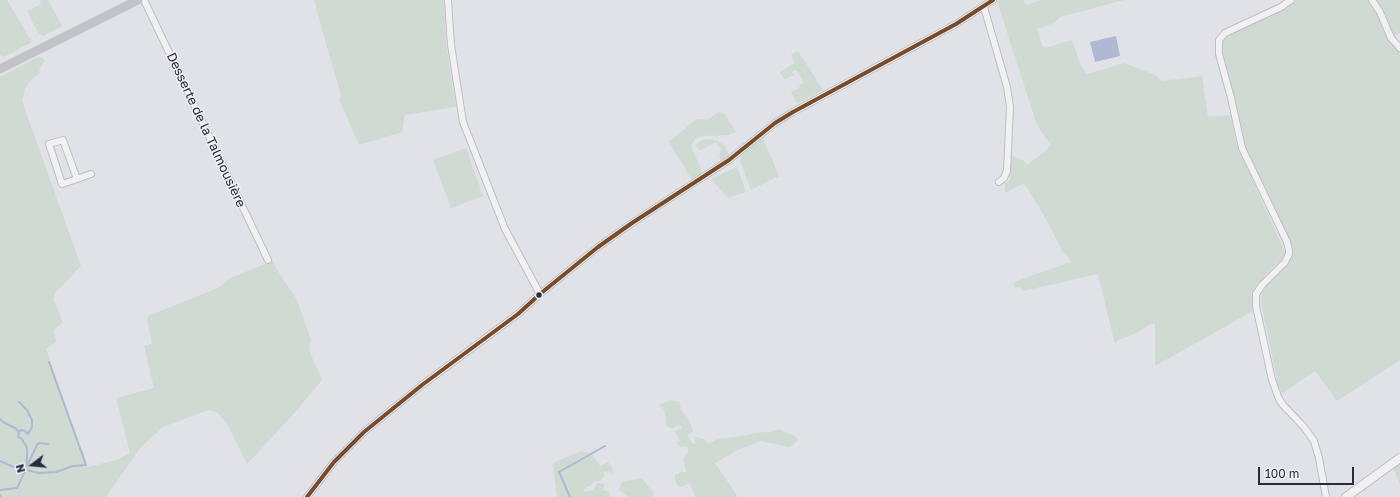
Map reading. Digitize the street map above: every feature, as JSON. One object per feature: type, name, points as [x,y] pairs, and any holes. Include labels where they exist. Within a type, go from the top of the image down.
[{"type":"main road","points":[[0,68],[138,0]]},
{"type":"street","name":"Desserte de la Talmousière","points":[[144,0],[268,260]]},
{"type":"street","points":[[448,0],[451,45],[463,122],[505,229],[540,294]]},
{"type":"street","points":[[307,497],[334,462],[364,432],[422,386],[518,314],[540,294],[598,247],[632,223],[730,160],[775,123],[956,24],[993,0]]},
{"type":"street","points":[[1291,0],[1281,7],[1225,33],[1219,40],[1218,47],[1220,61],[1231,98],[1242,148],[1287,242],[1289,250],[1289,254],[1285,262],[1273,272],[1258,289],[1256,294],[1256,306],[1275,390],[1283,405],[1304,427],[1314,441],[1319,458],[1326,497]]},
{"type":"street","points":[[1372,0],[1380,12],[1392,38],[1400,48]]},
{"type":"street","points":[[984,7],[1009,100],[1010,117],[1008,171],[1004,178],[999,182]]},
{"type":"street","points":[[77,179],[63,140],[49,144],[62,184],[77,179],[91,174]]},
{"type":"street","points":[[1346,497],[1400,458]]},
{"type":"shaded area","points":[[0,0],[7,0],[32,42],[4,57],[0,55]]},
{"type":"shaded area","points":[[40,0],[48,0],[62,26],[43,36],[38,33],[27,11],[41,4]]},
{"type":"shaded area","points":[[314,0],[444,0],[446,44],[456,107],[405,115],[402,132],[359,145],[339,99],[341,98],[339,88]]},
{"type":"shaded area","points":[[1023,0],[1026,5],[1041,0],[1124,0],[1060,17],[1054,23],[1037,29],[1042,45],[1045,48],[1072,40],[1080,63],[1085,72],[1088,74],[1124,63],[1155,75],[1162,81],[1202,76],[1208,117],[1231,115],[1236,143],[1285,252],[1285,256],[1256,286],[1252,294],[1253,311],[1155,366],[1155,324],[1151,324],[1132,335],[1118,340],[1115,344],[1098,274],[1023,291],[1020,287],[1015,288],[1013,285],[1014,282],[1071,262],[1063,252],[1043,214],[1024,183],[1005,193],[1005,183],[1010,180],[1011,155],[1024,161],[1027,165],[1051,145],[1036,122],[997,1]]},
{"type":"shaded area","points":[[1297,0],[1368,0],[1376,10],[1386,34],[1400,53],[1400,360],[1337,401],[1315,371],[1282,393],[1278,385],[1261,302],[1262,293],[1265,286],[1292,253],[1248,154],[1242,137],[1234,95],[1223,60],[1221,44],[1223,38],[1268,17]]},
{"type":"shaded area","points":[[1374,0],[1400,0],[1400,32],[1395,36],[1390,30],[1384,12]]},
{"type":"shaded area","points":[[798,51],[823,90],[797,104],[791,92],[800,88],[799,86],[804,82],[796,70],[792,72],[794,75],[785,79],[780,72],[795,63],[791,54]]},
{"type":"shaded area","points":[[38,57],[45,60],[39,70],[40,73],[31,80],[25,89],[22,101],[81,266],[55,293],[53,299],[63,322],[54,330],[56,342],[46,349],[88,467],[116,460],[130,453],[116,398],[154,388],[144,346],[152,343],[147,321],[148,316],[220,287],[230,278],[273,261],[297,300],[311,340],[309,350],[322,380],[291,417],[247,464],[227,424],[217,412],[208,410],[163,427],[140,448],[106,497],[0,497],[0,77]]},
{"type":"shaded area","points":[[719,112],[724,113],[736,132],[728,135],[703,136],[695,139],[692,144],[692,149],[702,170],[701,174],[692,180],[669,142],[696,119],[707,120]]},
{"type":"shaded area","points":[[761,138],[763,139],[779,176],[751,190],[740,161],[742,155],[749,147]]},
{"type":"shaded area","points":[[706,139],[712,139],[727,146],[725,148],[729,155],[721,160],[719,155],[721,149],[716,142],[701,150],[698,149],[696,146],[698,142]]},
{"type":"shaded area","points":[[466,148],[483,196],[451,208],[433,160]]},
{"type":"shaded area","points":[[737,167],[746,192],[728,198],[711,179]]},
{"type":"shaded area","points":[[671,400],[679,402],[681,406],[680,408],[691,424],[693,431],[691,434],[687,435],[693,444],[696,443],[694,436],[704,439],[708,444],[718,439],[771,432],[779,429],[795,436],[798,440],[793,445],[788,447],[761,441],[742,448],[715,463],[738,497],[695,497],[690,483],[681,487],[678,486],[675,481],[675,475],[681,472],[686,472],[683,458],[688,452],[688,448],[685,446],[680,447],[676,443],[680,441],[675,431],[681,429],[682,426],[673,428],[667,427],[664,410],[659,405]]},
{"type":"shaded area","points":[[581,451],[593,455],[600,466],[608,462],[613,469],[613,473],[605,471],[605,475],[602,479],[593,482],[585,488],[583,492],[594,490],[598,483],[605,484],[603,490],[609,492],[611,497],[557,497],[553,463]]},
{"type":"shaded area","points":[[1400,463],[1400,484],[1393,468]]},
{"type":"shaded area","points":[[642,478],[654,494],[652,497],[629,497],[619,490],[622,482]]},
{"type":"water","points":[[1116,36],[1120,56],[1095,62],[1090,42]]},
{"type":"waterway","points":[[0,461],[11,466],[39,473],[56,472],[73,466],[86,465],[49,362]]},
{"type":"waterway","points":[[19,402],[27,410],[32,420],[32,427],[28,434],[21,430],[19,432]]},
{"type":"waterway","points":[[0,419],[19,432],[18,437],[22,439],[27,448],[26,469],[17,488],[0,490]]},
{"type":"waterway","points":[[27,466],[37,445],[39,443],[48,444]]},
{"type":"waterway","points":[[570,497],[559,472],[605,446]]},
{"type":"transit line","points":[[307,497],[334,462],[364,432],[422,385],[518,314],[540,294],[598,247],[729,160],[775,123],[956,24],[993,0]]}]
